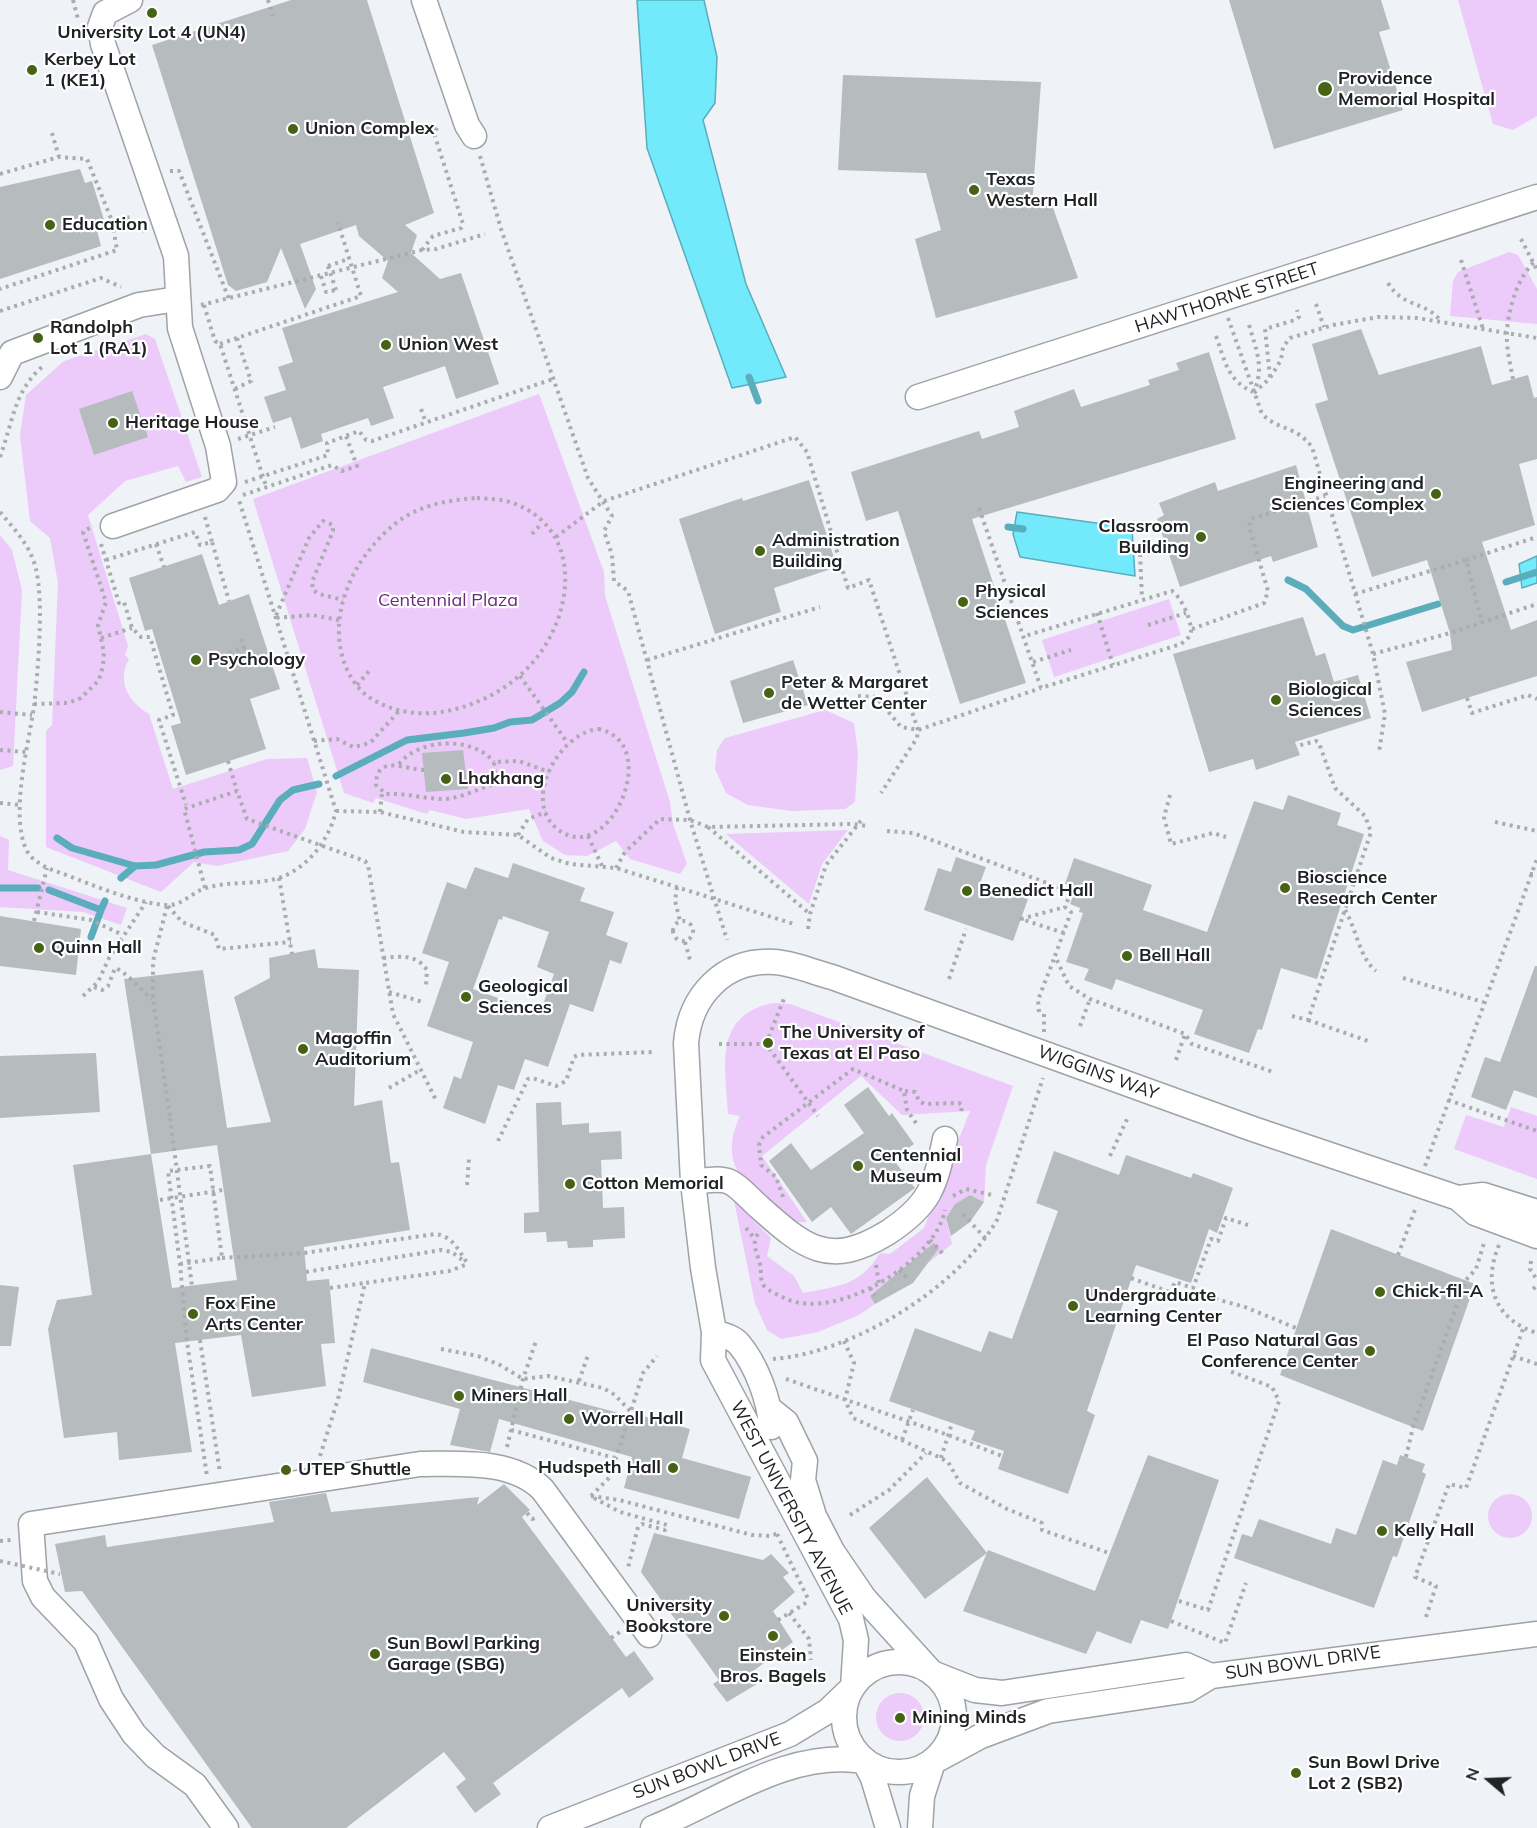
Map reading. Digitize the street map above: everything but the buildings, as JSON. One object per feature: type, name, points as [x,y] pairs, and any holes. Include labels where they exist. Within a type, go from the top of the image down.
[{"type":"street","points":[[103,530],[217,490],[231,488],[180,328],[176,256],[103,44],[100,27],[105,13],[130,0]]},
{"type":"street","points":[[424,0],[467,125],[474,135]]},
{"type":"street","name":"HAWTHORNE STREET","points":[[918,397],[1537,197]]},
{"type":"street","points":[[0,377],[12,354],[140,305],[177,299]]},
{"type":"street","name":"WIGGINS WAY","points":[[736,967],[775,962],[832,977],[1253,1129],[1458,1198],[1475,1213],[1537,1236]]},
{"type":"street","name":"WEST UNIVERSITY AVENUE","points":[[736,967],[710,985],[698,1000],[687,1028],[693,1182],[703,1268],[714,1332],[712,1360],[851,1619],[856,1651],[853,1687]]},
{"type":"street","points":[[693,1182],[715,1180],[732,1183],[786,1230],[819,1250],[839,1252],[866,1245],[904,1221],[930,1195],[936,1181],[945,1140]]},
{"type":"street","name":"WIGGINS WAY","points":[[1458,1198],[1483,1195],[1537,1212]]},
{"type":"street","name":"WEST UNIVERSITY AVENUE","points":[[714,1332],[731,1338],[740,1345],[771,1410],[786,1422],[805,1461],[803,1480],[814,1516],[847,1574],[932,1673]]},
{"type":"street","points":[[733,1401],[760,1385]]},
{"type":"street","points":[[226,1828],[195,1785],[155,1756],[134,1734],[111,1699],[86,1642],[43,1597],[35,1581],[31,1524],[420,1464],[462,1464],[503,1469],[527,1477],[543,1490],[649,1635]]},
{"type":"street","name":"SUN BOWL DRIVE","points":[[932,1673],[975,1690],[1002,1693],[1186,1665],[1211,1676],[1537,1634]]},
{"type":"street","points":[[888,1828],[873,1778],[850,1742],[844,1724],[847,1699],[853,1687],[870,1670],[893,1662],[919,1666],[932,1673],[946,1688],[954,1712],[951,1736],[933,1761],[922,1796],[920,1828]]},
{"type":"street","points":[[864,1761],[894,1773],[918,1769],[981,1736],[1048,1711],[1188,1690],[1211,1676]]},
{"type":"street","name":"SUN BOWL DRIVE","points":[[550,1828],[790,1734],[828,1711],[853,1687]]},
{"type":"street","name":"SUN BOWL DRIVE","points":[[653,1828],[792,1766],[831,1759],[864,1761]]},
{"type":"path","points":[[268,0],[273,16]]},
{"type":"path","points":[[422,250],[433,236],[461,228],[463,224],[434,133],[439,124]]},
{"type":"path","points":[[52,133],[59,158]]},
{"type":"path","points":[[474,135],[501,229],[588,478],[612,516],[604,531],[612,555],[614,581],[628,591],[690,820],[727,940]]},
{"type":"path","points":[[0,174],[59,158],[87,159],[112,221],[117,250],[0,289]]},
{"type":"path","points":[[150,178],[179,171],[229,299]]},
{"type":"path","points":[[112,221],[130,217],[135,226],[148,233]]},
{"type":"path","points":[[220,344],[361,296],[338,223]]},
{"type":"path","points":[[266,486],[220,344],[214,341],[204,306],[422,250],[436,249],[485,234]]},
{"type":"path","points":[[1521,239],[1537,270]]},
{"type":"path","points":[[321,276],[326,292],[336,290],[328,266],[348,259]]},
{"type":"path","points":[[1461,260],[1483,329]]},
{"type":"path","points":[[1513,379],[1506,334],[1517,290],[1532,264],[1537,260]]},
{"type":"path","points":[[0,311],[101,278],[116,287],[130,285]]},
{"type":"path","points":[[1389,283],[1396,296],[1434,313],[1440,321]]},
{"type":"path","points":[[1316,304],[1324,327]]},
{"type":"path","points":[[1270,378],[1265,329],[1295,320],[1299,317],[1297,310]]},
{"type":"path","points":[[1254,393],[1270,378],[1281,360],[1283,346],[1290,338],[1324,327],[1378,317],[1440,321],[1537,338]]},
{"type":"path","points":[[1249,325],[1261,363],[1254,393]]},
{"type":"path","points":[[1233,331],[1262,414],[1267,419],[1303,435],[1312,447],[1373,654],[1385,714],[1379,752]]},
{"type":"path","points":[[1216,336],[1230,374],[1238,385],[1254,393]]},
{"type":"path","points":[[235,389],[251,381],[237,338]]},
{"type":"path","points":[[0,457],[16,401],[22,389],[45,365]]},
{"type":"path","points":[[231,488],[328,455],[327,443],[359,431],[366,440],[372,441],[554,379]]},
{"type":"path","points":[[421,409],[426,423]]},
{"type":"path","points":[[218,446],[275,427]]},
{"type":"path","points":[[231,488],[266,486],[332,465],[342,471],[357,466],[346,436]]},
{"type":"path","points":[[556,537],[604,501],[795,437],[807,452],[848,588],[869,580],[918,730],[917,738],[881,793]]},
{"type":"path","points":[[0,512],[27,544],[36,570],[39,617],[34,704],[20,805],[27,851],[35,861],[47,868],[146,902],[167,906],[183,901],[205,888],[279,878],[306,862],[322,844],[332,827],[336,811],[231,488]]},
{"type":"path","points":[[1192,629],[1264,603],[1268,591],[1249,526],[1251,519],[1325,496]]},
{"type":"path","points":[[477,498],[512,502],[529,511],[542,523],[556,537],[565,566],[566,584],[563,604],[539,654],[520,676],[485,698],[457,709],[420,714],[399,711],[369,698],[346,668],[341,652],[339,620],[343,600],[356,570],[369,551],[397,522],[433,504],[477,498]]},
{"type":"path","points":[[979,508],[1025,636],[1041,688]]},
{"type":"path","points":[[275,618],[309,538],[323,521],[333,525],[333,531],[312,582],[313,590],[319,594],[343,600]]},
{"type":"path","points":[[532,534],[542,523]]},
{"type":"path","points":[[34,704],[68,703],[91,691],[99,680],[103,666],[99,618],[106,602],[83,532],[103,530],[106,560],[119,603],[124,602],[132,628],[141,637],[150,637],[163,675],[173,715],[159,720],[186,806],[184,811],[205,888]]},
{"type":"path","points":[[106,560],[195,531],[200,546],[212,542],[229,601]]},
{"type":"path","points":[[1355,594],[1537,537]]},
{"type":"path","points":[[156,544],[164,567]]},
{"type":"path","points":[[1140,554],[1142,598]]},
{"type":"path","points":[[1466,560],[1482,623]]},
{"type":"path","points":[[858,696],[876,697],[901,727],[918,730],[1181,644],[1189,638],[1192,629],[1179,596],[1172,591],[1142,598],[1025,636]]},
{"type":"path","points":[[1373,654],[1482,623],[1537,604]]},
{"type":"path","points":[[647,660],[820,607]]},
{"type":"path","points":[[1097,613],[1113,665]]},
{"type":"path","points":[[1148,625],[1185,613]]},
{"type":"path","points":[[275,618],[312,615],[339,620]]},
{"type":"path","points":[[101,638],[132,628]]},
{"type":"path","points":[[229,653],[244,648],[240,636]]},
{"type":"path","points":[[1033,662],[1071,650]]},
{"type":"path","points":[[357,685],[370,670]]},
{"type":"path","points":[[520,676],[567,742]]},
{"type":"path","points":[[1467,698],[1472,712],[1528,695],[1537,699]]},
{"type":"path","points":[[314,741],[337,739],[353,747],[363,745],[371,741],[399,711]]},
{"type":"path","points":[[0,712],[32,715]]},
{"type":"path","points":[[604,730],[620,741],[628,764],[626,792],[618,809],[604,826],[588,836],[574,837],[563,833],[552,825],[546,812],[545,793],[549,772],[567,742],[581,732],[604,730]]},
{"type":"path","points":[[1297,746],[1316,741],[1319,743],[1339,794],[1365,816],[1371,832],[1308,1020]]},
{"type":"path","points":[[382,793],[452,799],[491,785],[495,777],[494,762],[489,756],[462,744],[416,749],[399,764]]},
{"type":"path","points":[[0,750],[26,752]]},
{"type":"path","points":[[228,761],[245,817],[270,828],[362,858],[368,865],[389,992],[398,1025],[436,1102]]},
{"type":"path","points":[[494,762],[519,761],[549,772]]},
{"type":"path","points":[[380,812],[382,793],[376,784],[379,773],[389,765],[399,764],[411,770],[424,770]]},
{"type":"path","points":[[186,806],[237,791]]},
{"type":"path","points":[[1170,795],[1164,817],[1171,844],[1213,833],[1226,837]]},
{"type":"path","points":[[0,803],[20,805]]},
{"type":"path","points":[[336,811],[380,812],[464,832],[518,835],[550,858],[584,867],[616,868],[794,924]]},
{"type":"path","points":[[518,835],[528,819],[546,812]]},
{"type":"path","points":[[808,929],[810,914],[826,865],[863,818]]},
{"type":"path","points":[[616,868],[625,852],[660,819],[690,820],[708,828],[810,914]]},
{"type":"path","points":[[1495,822],[1537,831]]},
{"type":"path","points":[[708,828],[867,826]]},
{"type":"path","points":[[887,831],[914,833],[1071,892],[1065,907]]},
{"type":"path","points":[[588,836],[602,866]]},
{"type":"path","points":[[1424,1168],[1537,859]]},
{"type":"path","points":[[34,921],[47,868]]},
{"type":"path","points":[[1530,874],[1537,874]]},
{"type":"path","points":[[279,878],[292,954]]},
{"type":"path","points":[[677,887],[675,901],[680,921]]},
{"type":"path","points":[[83,996],[94,987],[123,935],[146,902]]},
{"type":"path","points":[[167,906],[182,922],[215,935],[219,949],[291,942]]},
{"type":"path","points":[[167,906],[153,961],[153,999],[192,1286]]},
{"type":"path","points":[[1044,1035],[1038,1000],[1071,912],[1065,907]]},
{"type":"path","points":[[1064,933],[1021,919],[1065,907]]},
{"type":"path","points":[[1346,910],[1355,927],[1367,964],[1376,971]]},
{"type":"path","points":[[37,912],[91,920],[123,935]]},
{"type":"path","points":[[680,921],[675,926],[674,935],[678,940],[685,942]]},
{"type":"path","points":[[680,921],[690,923],[693,929],[693,936],[685,942]]},
{"type":"path","points":[[949,979],[966,929]]},
{"type":"path","points":[[685,942],[693,963]]},
{"type":"path","points":[[383,958],[401,956],[422,963],[427,970],[426,986]]},
{"type":"path","points":[[1055,956],[1069,986],[1090,999],[1185,1034],[1192,1044],[1273,1072]]},
{"type":"path","points":[[94,987],[102,990],[108,986],[115,968],[122,970],[128,979],[153,999]]},
{"type":"path","points":[[1403,978],[1484,1002]]},
{"type":"path","points":[[389,992],[423,1002]]},
{"type":"path","points":[[766,1044],[785,996]]},
{"type":"path","points":[[1080,1026],[1090,999]]},
{"type":"path","points":[[1292,1016],[1371,1042]]},
{"type":"path","points":[[1176,1060],[1185,1034]]},
{"type":"path","points":[[719,1044],[766,1044]]},
{"type":"path","points":[[766,1044],[818,1116]]},
{"type":"path","points":[[498,1141],[528,1079],[533,1078],[556,1086],[566,1081],[574,1057],[578,1055],[653,1052]]},
{"type":"path","points":[[786,1202],[780,1184],[761,1165],[759,1145],[763,1137],[807,1101],[853,1069],[904,1091],[915,1092],[919,1101],[924,1104],[958,1103],[963,1105],[961,1114]]},
{"type":"path","points":[[390,1088],[420,1070]]},
{"type":"path","points":[[766,1360],[789,1358],[844,1341],[934,1292],[957,1272],[986,1239],[1005,1200],[1043,1078]]},
{"type":"path","points":[[904,1091],[907,1110],[918,1126]]},
{"type":"path","points":[[1448,1100],[1537,1131]]},
{"type":"path","points":[[1110,1156],[1128,1118]]},
{"type":"path","points":[[467,1185],[469,1159]]},
{"type":"path","points":[[210,1495],[187,1342],[168,1171],[210,1166],[222,1258]]},
{"type":"path","points":[[160,1200],[223,1190]]},
{"type":"path","points":[[977,1190],[992,1195]]},
{"type":"path","points":[[1398,1254],[1419,1198]]},
{"type":"path","points":[[963,1214],[986,1239]]},
{"type":"path","points":[[1170,1293],[1175,1282],[1193,1288],[1211,1239],[1218,1241],[1226,1218],[1251,1226]]},
{"type":"path","points":[[180,1264],[222,1258],[304,1253],[435,1234],[444,1235],[452,1241],[468,1264]]},
{"type":"path","points":[[1504,1237],[1492,1270],[1495,1296],[1501,1310],[1511,1322],[1537,1333]]},
{"type":"path","points":[[930,1240],[945,1256]]},
{"type":"path","points":[[1406,1457],[1413,1427],[1466,1280],[1476,1269],[1484,1243]]},
{"type":"path","points":[[306,1272],[441,1250],[452,1252],[468,1264]]},
{"type":"path","points":[[1531,1261],[1530,1269],[1537,1280]]},
{"type":"path","points":[[330,1288],[449,1271],[468,1264]]},
{"type":"path","points":[[877,1269],[879,1284]]},
{"type":"path","points":[[899,1269],[908,1278]]},
{"type":"path","points":[[1131,1278],[1186,1298],[1194,1293],[1221,1300],[1296,1328]]},
{"type":"path","points":[[317,1457],[321,1455],[338,1399],[365,1283]]},
{"type":"path","points":[[870,1288],[875,1296]]},
{"type":"path","points":[[1426,1617],[1436,1586],[1415,1577],[1449,1484],[1466,1488],[1523,1329]]},
{"type":"path","points":[[200,1340],[218,1457]]},
{"type":"path","points":[[503,1469],[523,1379],[536,1341]]},
{"type":"path","points":[[844,1341],[854,1363],[845,1400],[853,1418],[948,1462],[960,1483],[1007,1509],[1042,1523],[1042,1530],[1109,1553]]},
{"type":"path","points":[[441,1349],[478,1356],[500,1365],[523,1379],[548,1376],[579,1381],[615,1395],[630,1411]]},
{"type":"path","points":[[579,1381],[588,1354]]},
{"type":"path","points":[[591,1496],[610,1477],[643,1373],[657,1356]]},
{"type":"path","points":[[1513,1356],[1537,1364]]},
{"type":"path","points":[[1179,1601],[1208,1610],[1279,1401],[1272,1387],[1227,1370]]},
{"type":"path","points":[[786,1379],[948,1434],[1002,1456]]},
{"type":"path","points":[[902,1440],[913,1410]]},
{"type":"path","points":[[941,1458],[952,1423]]},
{"type":"path","points":[[511,1430],[615,1458]]},
{"type":"path","points":[[850,1515],[889,1490],[926,1453]]},
{"type":"path","points":[[591,1496],[619,1500],[752,1535],[783,1532]]},
{"type":"path","points":[[591,1496],[620,1512],[667,1525],[665,1530],[642,1524],[638,1527],[628,1561],[630,1573]]},
{"type":"path","points":[[777,1534],[809,1601],[778,1620]]},
{"type":"path","points":[[0,1541],[13,1539]]},
{"type":"path","points":[[0,1561],[60,1574]]},
{"type":"path","points":[[1171,1621],[1225,1643],[1246,1583]]},
{"type":"path","points":[[789,1613],[808,1639],[812,1660]]},
{"type":"green space","points":[[1458,0],[1537,0],[1537,116],[1513,130],[1493,124]]},
{"type":"green space","points":[[1509,252],[1518,255],[1537,289],[1537,324],[1450,316],[1453,281],[1458,272]]},
{"type":"green space","points":[[146,334],[155,339],[202,477],[186,482],[178,466],[125,481],[88,515],[128,646],[125,655],[129,659],[125,667],[124,683],[130,697],[149,714],[173,789],[267,759],[307,758],[317,792],[305,829],[288,851],[217,866],[194,862],[161,892],[46,847],[46,731],[52,725],[58,583],[50,538],[30,521],[20,435],[26,395],[64,361]]},
{"type":"green space","name":"Centennial Plaza","points":[[539,394],[604,572],[605,596],[670,802],[673,824],[687,864],[680,874],[630,859],[616,841],[587,856],[565,855],[543,841],[529,809],[466,819],[430,810],[427,814],[376,798],[373,803],[344,793],[253,499]]},
{"type":"green space","points":[[0,535],[12,550],[22,590],[13,766],[0,770]]},
{"type":"green space","points":[[1169,599],[1181,635],[1054,677],[1042,640]]},
{"type":"green space","points":[[825,710],[854,723],[858,753],[855,802],[845,809],[791,811],[748,805],[726,793],[715,769],[717,750],[725,738]]},
{"type":"green space","points":[[848,830],[822,864],[809,904],[726,834]]},
{"type":"green space","points":[[0,836],[9,840],[8,870],[127,908],[121,925],[83,912],[0,907]]},
{"type":"green space","points":[[773,1003],[790,1004],[1013,1086],[986,1165],[984,1202],[970,1195],[955,1204],[946,1218],[952,1244],[919,1270],[913,1283],[901,1286],[859,1315],[818,1332],[781,1339],[767,1330],[755,1303],[734,1201],[771,1238],[767,1256],[794,1276],[803,1293],[847,1283],[864,1272],[880,1253],[890,1254],[924,1228],[970,1111],[902,1115],[861,1076],[762,1156],[807,1222],[787,1222],[750,1188],[741,1176],[732,1151],[733,1135],[740,1116],[728,1114],[725,1062],[731,1031],[740,1019],[753,1010]]},
{"type":"green space","points":[[1511,1107],[1537,1116],[1537,1179],[1454,1149],[1466,1115],[1504,1127]]},
{"type":"green space","points":[[1510,1494],[1526,1500],[1532,1516],[1526,1532],[1510,1538],[1494,1532],[1488,1516],[1494,1500]]},
{"type":"green space","points":[[900,1693],[917,1700],[924,1717],[917,1734],[900,1741],[883,1734],[876,1717],[883,1700]]},
{"type":"water","points":[[637,0],[704,0],[717,57],[715,103],[703,120],[746,284],[786,377],[732,388],[647,148]]},
{"type":"water","points":[[1017,512],[1132,528],[1135,576],[1020,557],[1013,534]]},
{"type":"water","points":[[1537,556],[1537,583],[1522,588],[1519,564]]},
{"type":"waterway","points":[[749,377],[758,401]]},
{"type":"waterway","points":[[1008,527],[1023,529]]},
{"type":"waterway","points":[[1506,582],[1537,572]]},
{"type":"waterway","points":[[1288,580],[1306,589],[1343,626],[1353,630],[1438,604]]},
{"type":"waterway","points":[[336,776],[407,740],[464,733],[494,728],[510,722],[532,720],[560,703],[572,692],[584,672]]},
{"type":"waterway","points":[[57,838],[72,848],[135,866],[156,865],[204,852],[239,850],[252,844],[280,800],[293,790],[319,784]]},
{"type":"waterway","points":[[121,878],[135,866]]},
{"type":"waterway","points":[[0,888],[38,888]]},
{"type":"waterway","points":[[49,890],[101,910],[105,901]]},
{"type":"waterway","points":[[91,937],[101,910]]},
{"type":"place","name":"University Lot 4 (UN4)","points":[[152,13]]},
{"type":"place","name":"Kerbey Lot 1 (KE1)","points":[[32,70]]},
{"type":"place","name":"Providence Memorial Hospital","points":[[1325,89]]},
{"type":"place","name":"Union Complex","points":[[293,129]]},
{"type":"place","name":"Texas Western Hall","points":[[974,190]]},
{"type":"place","name":"Education","points":[[50,225]]},
{"type":"place","name":"Randolph Lot 1 (RA1)","points":[[38,338]]},
{"type":"place","name":"Union West","points":[[386,345]]},
{"type":"place","name":"Heritage House","points":[[113,423]]},
{"type":"place","name":"Engineering and Sciences Complex","points":[[1436,494]]},
{"type":"place","name":"Classroom Building","points":[[1201,537]]},
{"type":"place","name":"Administration Building","points":[[760,551]]},
{"type":"place","name":"Physical Sciences","points":[[963,602]]},
{"type":"place","name":"Psychology","points":[[196,660]]},
{"type":"place","name":"Peter & Margaret de Wetter Center","points":[[769,693]]},
{"type":"place","name":"Biological Sciences","points":[[1276,700]]},
{"type":"place","name":"Lhakhang","points":[[446,779]]},
{"type":"place","name":"Bioscience Research Center","points":[[1285,888]]},
{"type":"place","name":"Benedict Hall","points":[[967,891]]},
{"type":"place","name":"Quinn Hall","points":[[39,948]]},
{"type":"place","name":"Bell Hall","points":[[1127,956]]},
{"type":"place","name":"Geological Sciences","points":[[466,997]]},
{"type":"place","name":"The University of Texas at El Paso","points":[[768,1043]]},
{"type":"place","name":"Magoffin Auditorium","points":[[303,1049]]},
{"type":"place","name":"Centennial Museum","points":[[858,1166]]},
{"type":"place","name":"Cotton Memorial","points":[[570,1184]]},
{"type":"place","name":"Chick-fil-A","points":[[1380,1292]]},
{"type":"place","name":"Undergraduate Learning Center","points":[[1073,1306]]},
{"type":"place","name":"Fox Fine Arts Center","points":[[193,1314]]},
{"type":"place","name":"El Paso Natural Gas Conference Center","points":[[1370,1351]]},
{"type":"place","name":"Miners Hall","points":[[459,1396]]},
{"type":"place","name":"Worrell Hall","points":[[569,1419]]},
{"type":"place","name":"Hudspeth Hall","points":[[673,1468]]},
{"type":"place","name":"UTEP Shuttle","points":[[286,1470]]},
{"type":"place","name":"Kelly Hall","points":[[1382,1531]]},
{"type":"place","name":"University Bookstore","points":[[724,1616]]},
{"type":"place","name":"Einstein Bros. Bagels","points":[[773,1636]]},
{"type":"place","name":"Sun Bowl Parking Garage (SBG)","points":[[375,1654]]},
{"type":"place","name":"Mining Minds","points":[[900,1718]]},
{"type":"place","name":"Sun Bowl Drive Lot 2 (SB2)","points":[[1296,1773]]}]
